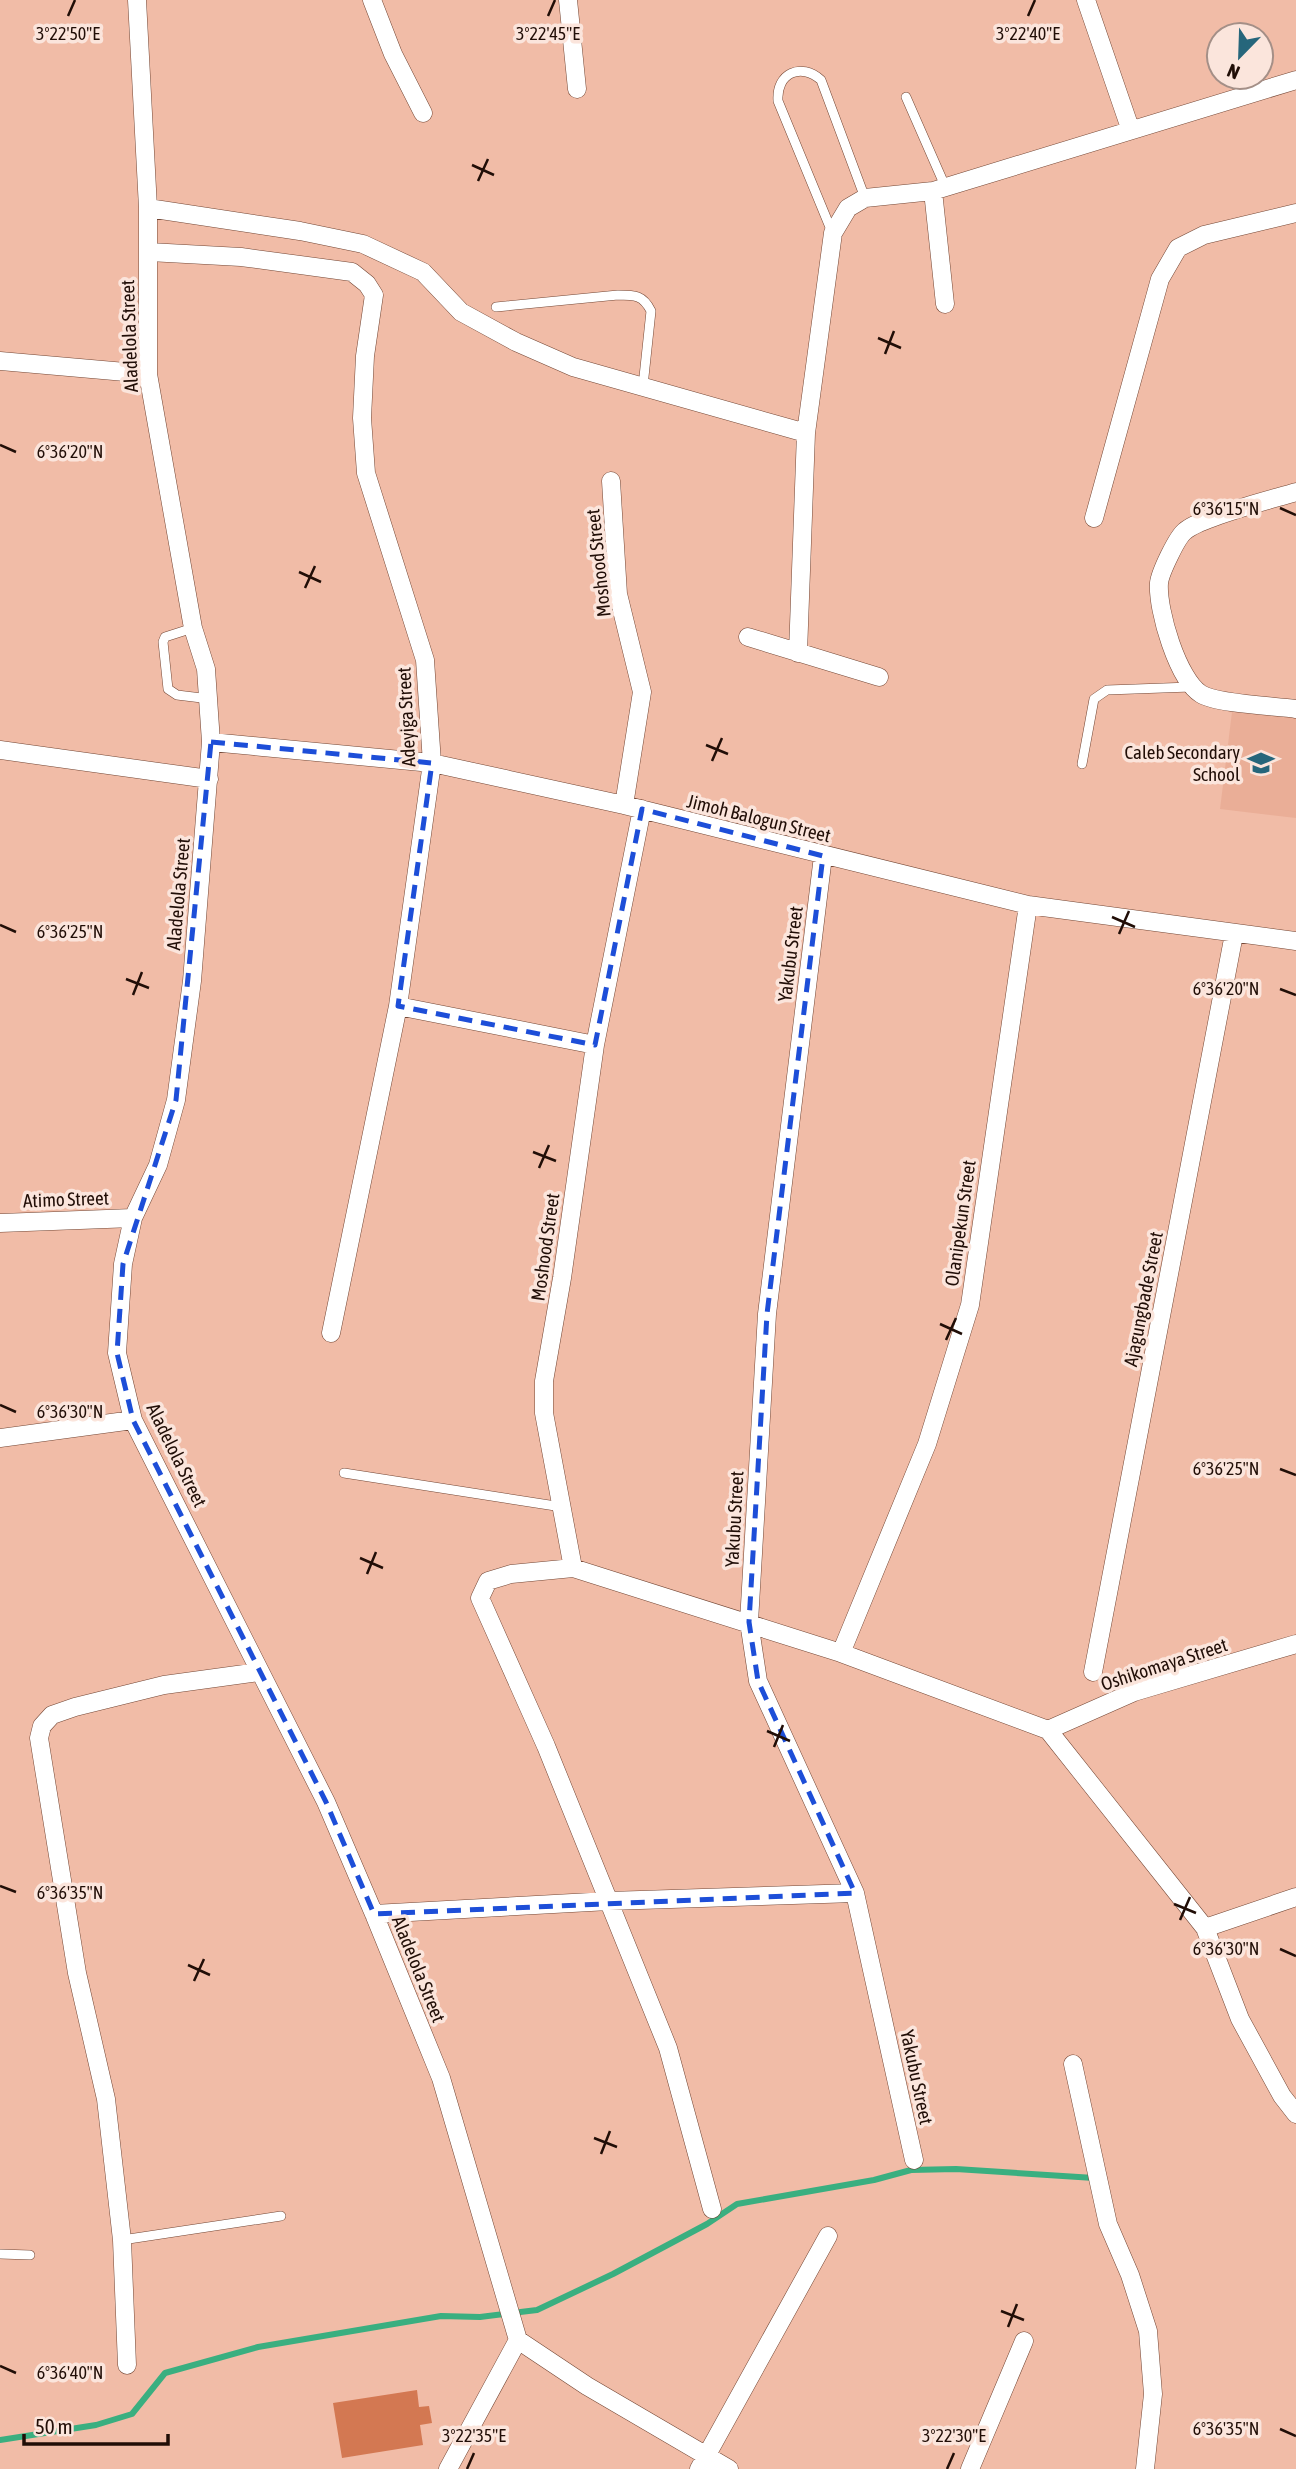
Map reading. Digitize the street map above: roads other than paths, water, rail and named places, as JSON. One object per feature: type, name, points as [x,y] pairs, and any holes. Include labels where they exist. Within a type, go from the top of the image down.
[{"type":"street","name":"Aladelola Street","points":[[137,0],[148,208],[148,374],[193,628],[206,669],[211,742],[192,981],[176,1100],[158,1165],[134,1218],[123,1264],[117,1353],[133,1420],[326,1802],[441,2078],[517,2336]]},
{"type":"street","points":[[372,0],[393,54],[423,113]]},
{"type":"street","points":[[568,0],[577,89]]},
{"type":"street","points":[[1086,0],[1129,128]]},
{"type":"street","points":[[798,653],[806,433],[833,233],[848,208],[865,198],[939,189],[1129,128],[1296,80]]},
{"type":"street","points":[[939,189],[945,304]]},
{"type":"street","points":[[148,208],[300,231],[363,244],[423,272],[461,312],[516,342],[573,367],[806,433]]},
{"type":"street","points":[[1094,517],[1160,279],[1178,248],[1204,235],[1296,213]]},
{"type":"street","name":"Adeyiga Street","points":[[149,252],[241,257],[352,272],[367,284],[374,295],[365,356],[362,418],[366,473],[425,660],[432,763],[398,1006],[331,1334]]},
{"type":"street","points":[[0,360],[148,374]]},
{"type":"street","name":"Moshood Street","points":[[573,1568],[544,1413],[544,1381],[633,807],[642,692],[618,594],[611,481]]},
{"type":"street","points":[[1296,492],[1185,531],[1169,557],[1159,583],[1169,638],[1179,668],[1191,687],[1205,697],[1296,709]]},
{"type":"street","points":[[748,637],[879,677]]},
{"type":"street","name":"Jimoh Balogun Street","points":[[211,742],[432,763],[633,807],[1028,905],[1296,941]]},
{"type":"street","points":[[0,750],[209,779]]},
{"type":"street","name":"Yakubu Street","points":[[823,856],[767,1314],[749,1622],[758,1681],[855,1893],[914,2160]]},
{"type":"street","name":"Olanipekun Street","points":[[841,1653],[927,1444],[970,1305],[1028,905]]},
{"type":"street","name":"Ajagungbade Street","points":[[1093,1672],[1234,934]]},
{"type":"street","points":[[398,1006],[595,1045]]},
{"type":"street","name":"Atimo Street","points":[[0,1223],[134,1218]]},
{"type":"street","points":[[0,1438],[133,1420]]},
{"type":"street","points":[[712,2209],[668,2048],[547,1746],[480,1598],[488,1581],[511,1574],[573,1568],[841,1653],[1048,1730],[1205,1928],[1240,2018],[1282,2096],[1296,2114]]},
{"type":"street","name":"Oshikomaya Street","points":[[1048,1730],[1134,1692],[1296,1644]]},
{"type":"street","points":[[127,2365],[122,2240],[106,2099],[77,1973],[39,1738],[42,1726],[51,1715],[75,1707],[164,1685],[259,1672]]},
{"type":"street","points":[[374,1914],[609,1901],[855,1893]]},
{"type":"street","points":[[1205,1928],[1296,1897]]},
{"type":"street","points":[[1073,2064],[1108,2224],[1130,2275],[1148,2331],[1153,2394],[1145,2469]]},
{"type":"street","points":[[703,2463],[828,2236]]},
{"type":"street","points":[[448,2469],[517,2336],[703,2463],[729,2469]]},
{"type":"street","points":[[970,2469],[1024,2341]]},
{"type":"lane","points":[[833,233],[778,100],[777,89],[782,79],[800,71],[812,72],[821,80],[865,198]]},
{"type":"lane","points":[[906,97],[939,189]]},
{"type":"lane","points":[[496,307],[618,295],[636,295],[646,300],[651,311],[643,386]]},
{"type":"lane","points":[[193,628],[165,637],[163,642],[167,689],[177,695],[210,699]]},
{"type":"lane","points":[[1082,764],[1094,699],[1099,693],[1107,690],[1191,687]]},
{"type":"lane","points":[[344,1473],[563,1507]]},
{"type":"lane","points":[[122,2240],[281,2216]]},
{"type":"lane","points":[[0,2254],[30,2255]]},
{"type":"waterway","points":[[0,2440],[96,2425],[132,2414],[165,2373],[258,2347],[441,2316],[480,2317],[537,2310],[613,2274],[707,2224],[737,2204],[874,2180],[911,2170],[956,2169],[1094,2178]]},
{"type":"place","name":"Caleb Secondary School","points":[[1261,763]]}]
